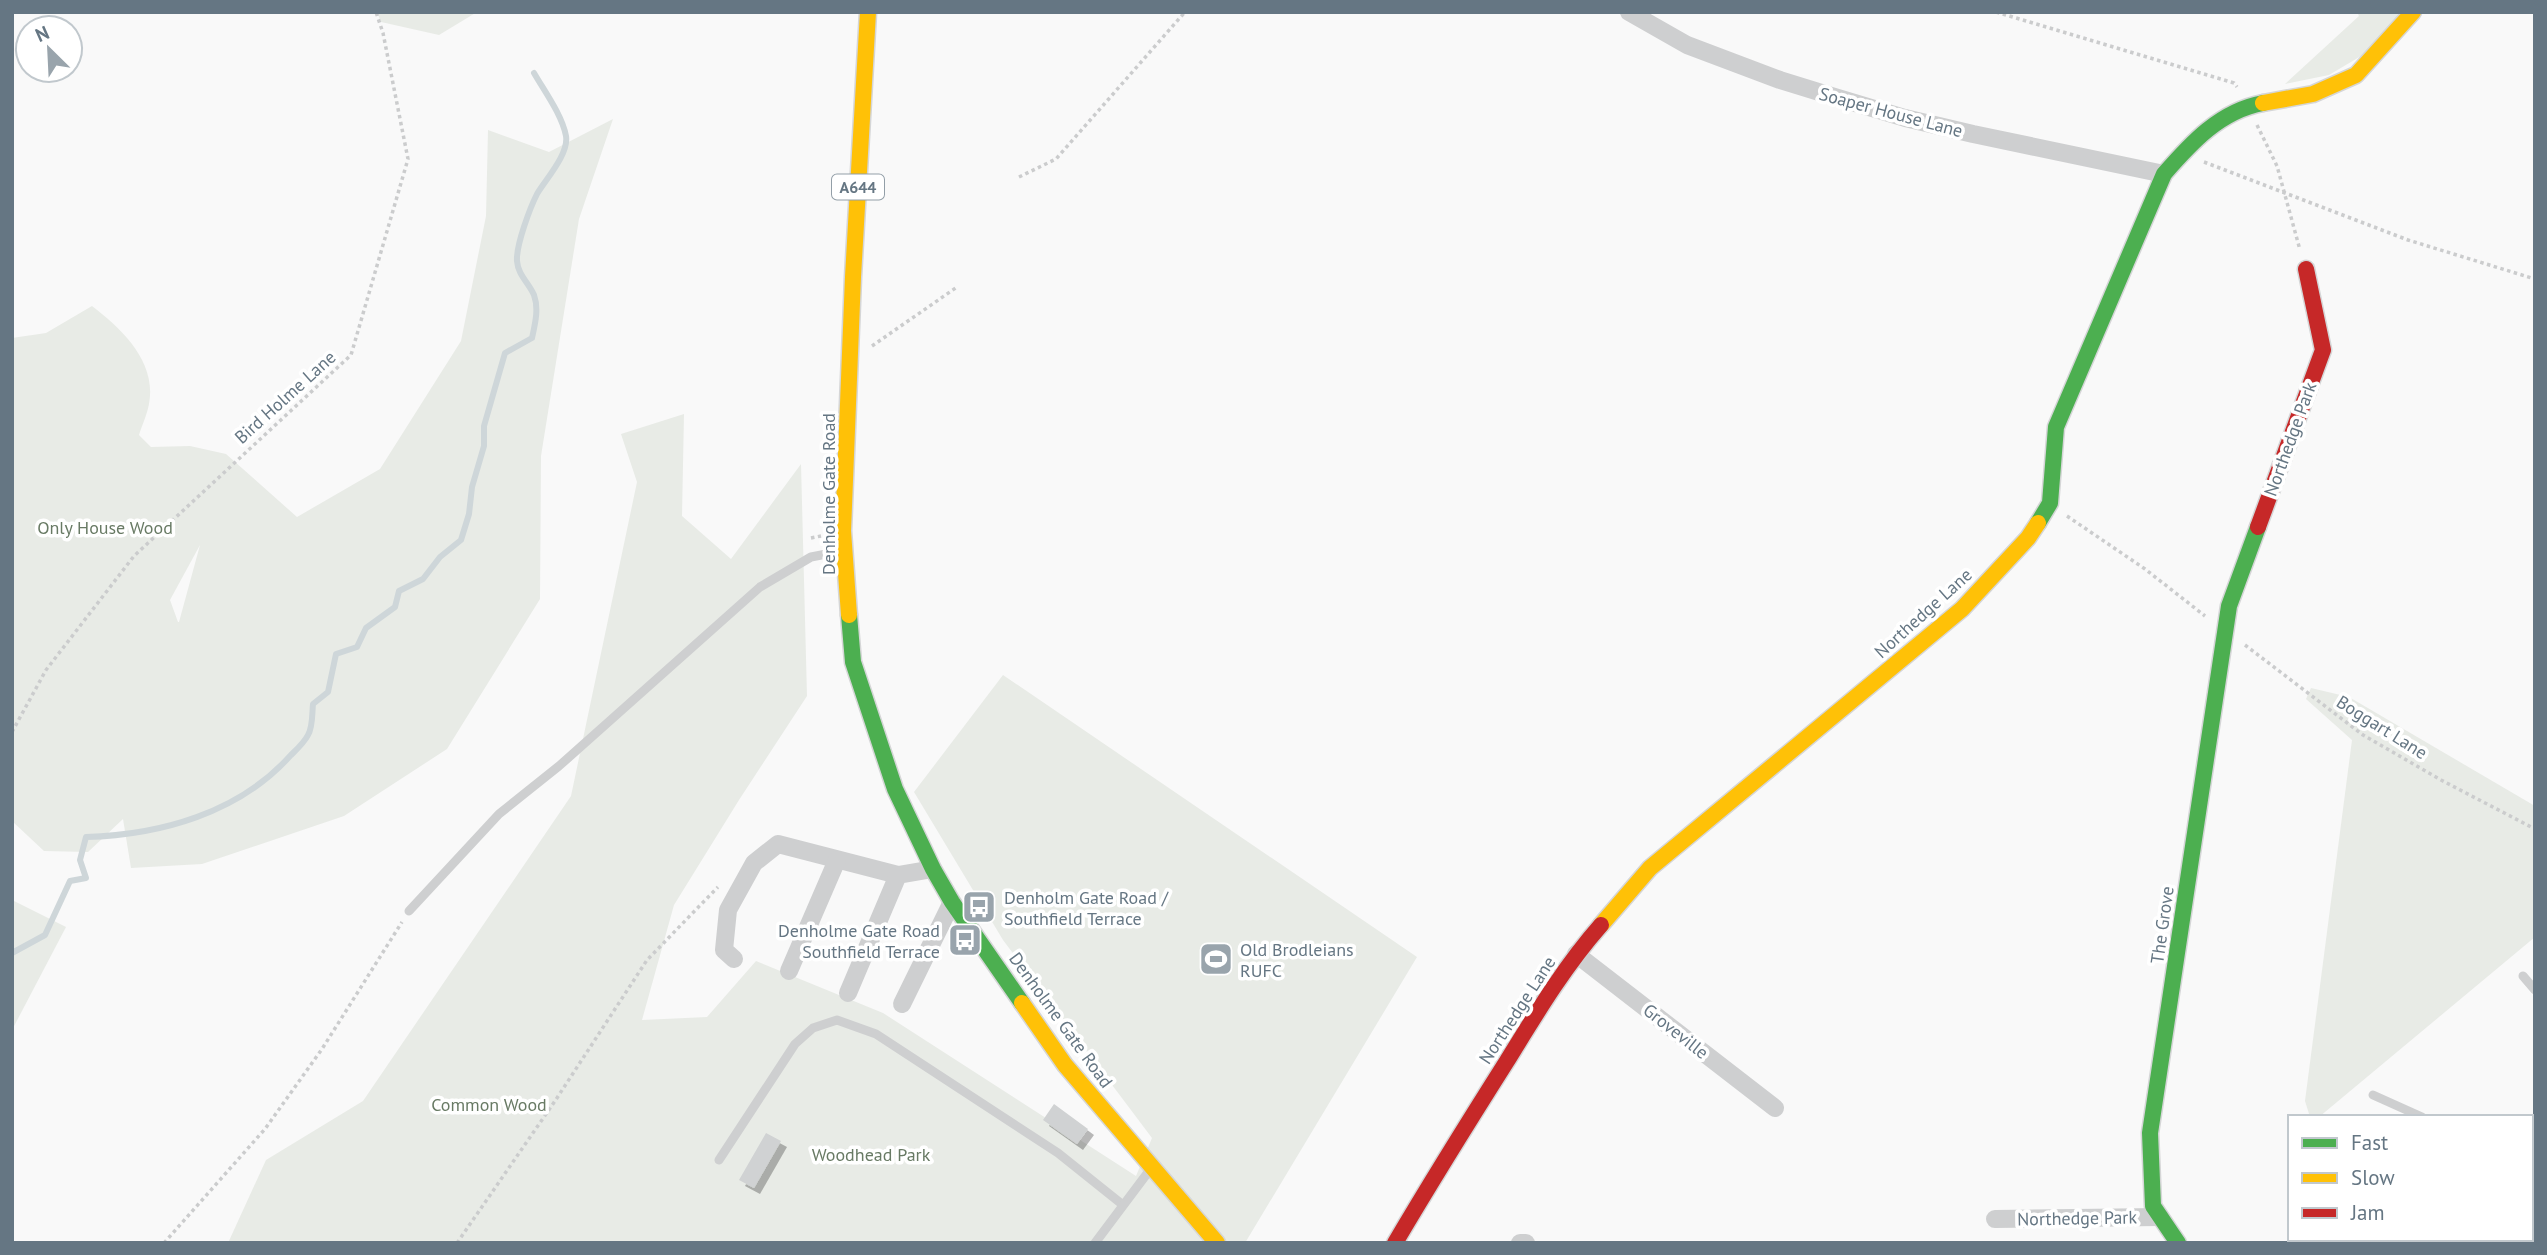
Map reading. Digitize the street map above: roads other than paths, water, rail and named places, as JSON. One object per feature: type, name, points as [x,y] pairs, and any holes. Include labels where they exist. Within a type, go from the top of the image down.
[{"type":"street","name":"Denholme Gate Road","points":[[867,12],[849,362],[844,551],[853,662],[895,789],[933,869],[952,901],[1065,1065],[1217,1243]]},
{"type":"street","name":"Soaper House Lane","points":[[1629,12],[1687,45],[1780,80],[1835,97],[1951,129],[2164,174]]},
{"type":"street","name":"Northedge Lane","points":[[1395,1243],[1441,1165],[1576,954],[1650,868],[1962,609],[2028,538],[2050,503],[2056,427],[2164,174],[2214,123],[2247,106],[2314,94],[2356,75],[2413,12]]},
{"type":"street","name":"Northedge Park","points":[[2229,606],[2323,350],[2306,268]]},
{"type":"street","name":"The Grove","points":[[2178,1243],[2153,1206],[2150,1133],[2229,606]]},
{"type":"street","points":[[734,959],[724,950],[728,910],[754,863],[778,844],[898,875],[933,869]]},
{"type":"street","points":[[789,971],[838,860]]},
{"type":"street","points":[[848,993],[898,875]]},
{"type":"street","points":[[902,1004],[952,901]]},
{"type":"street","name":"Groveville","points":[[1576,954],[1775,1108]]},
{"type":"street","name":"Northedge Park","points":[[1995,1219],[2160,1217]]},
{"type":"street","points":[[1520,1243],[1526,1243]]},
{"type":"lane","points":[[409,911],[499,814],[559,766],[760,587],[811,557],[844,551]]},
{"type":"lane","points":[[2524,976],[2535,990]]},
{"type":"lane","points":[[719,1160],[795,1044],[813,1028],[838,1020],[876,1034],[1058,1153],[1123,1205]]},
{"type":"lane","points":[[2373,1095],[2418,1115]]},
{"type":"lane","points":[[1095,1243],[1152,1167]]},
{"type":"waterway","points":[[12,953],[45,935],[70,881],[86,878],[80,860],[86,837],[142,832],[170,826],[223,806],[270,776],[310,732],[313,704],[328,692],[336,654],[357,647],[366,628],[395,607],[399,591],[423,579],[440,557],[461,540],[484,446],[484,426],[505,353],[532,338],[535,300],[519,271],[517,254],[521,236],[537,194],[561,158],[566,143],[561,120],[534,73]]},
{"type":"place","name":"Denholm Gate Road / Southfield Terrace","points":[[979,907]]},
{"type":"place","name":"Denholme Gate Road Southfield Terrace","points":[[965,940]]},
{"type":"place","name":"Old Brodleians RUFC","points":[[1216,959]]},
{"type":"park label","name":"Only House Wood","points":[[105,527]]},
{"type":"park label","name":"Common Wood","points":[[489,1104]]},
{"type":"park label","name":"Woodhead Park","points":[[871,1154]]}]
